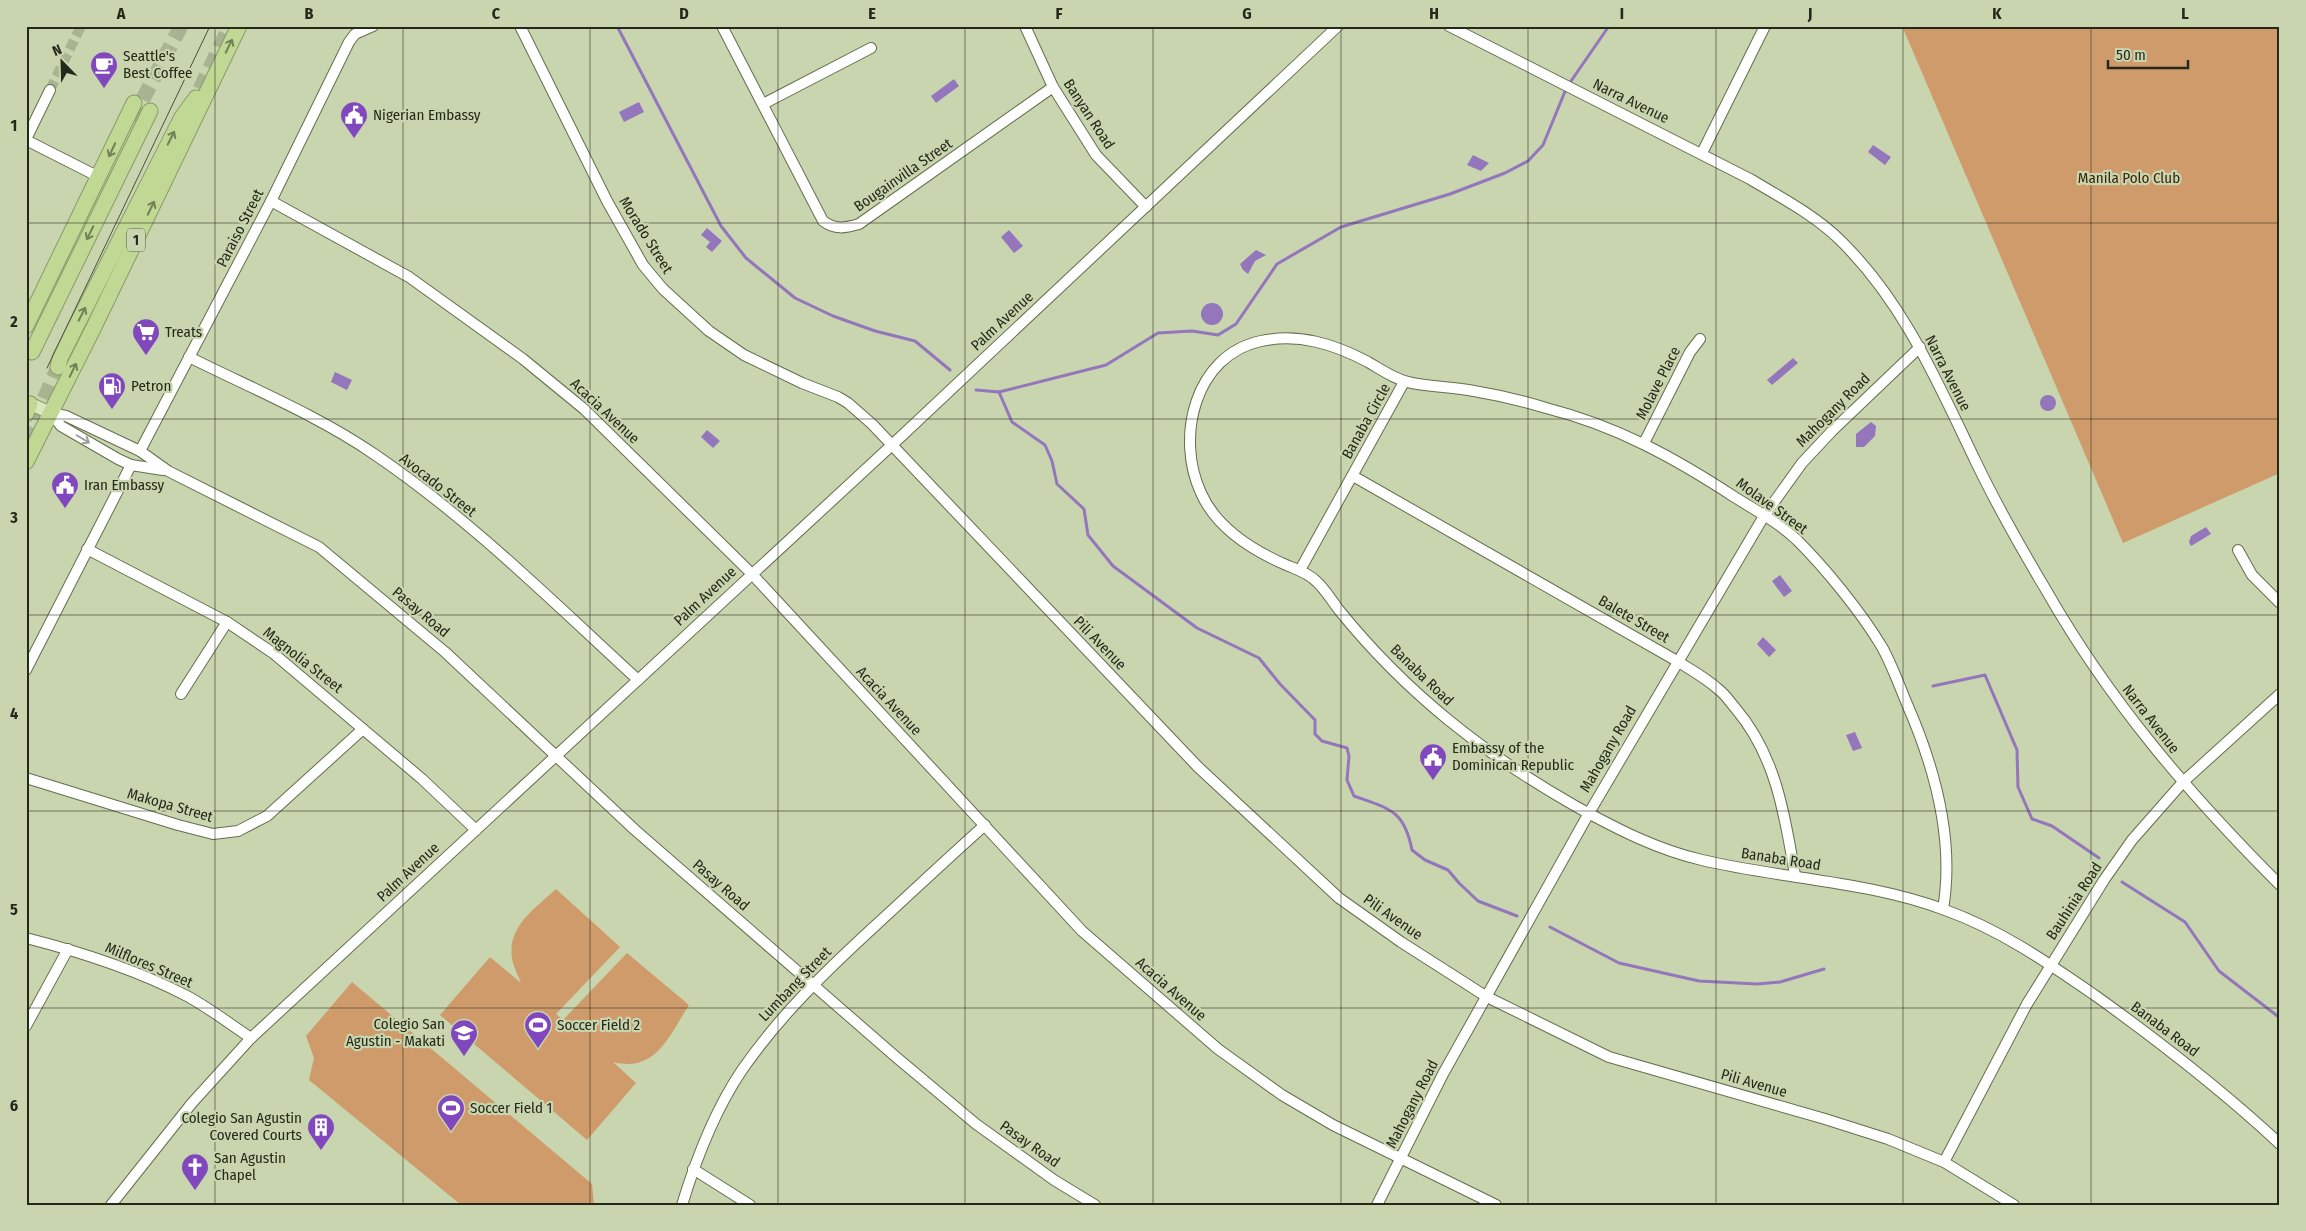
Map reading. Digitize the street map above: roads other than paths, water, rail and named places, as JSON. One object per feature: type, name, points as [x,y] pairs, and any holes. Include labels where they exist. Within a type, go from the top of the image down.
[{"type":"highway","name":"1","points":[[26,462],[239,26]]},
{"type":"highway","points":[[58,367],[60,358],[182,117],[220,66]]},
{"type":"highway","points":[[26,326],[134,103]]},
{"type":"highway","points":[[32,352],[150,111]]},
{"type":"main road","points":[[28,407],[51,413]]},
{"type":"street","name":"Paraiso Street","points":[[140,451],[271,201],[349,42],[355,34],[373,26]]},
{"type":"street","name":"Morado Street","points":[[520,26],[607,202],[643,265],[663,289],[709,331],[744,355],[848,403],[892,444]]},
{"type":"street","name":"Bougainvilla Street","points":[[722,26],[823,221],[830,226],[842,229],[859,224],[1053,87]]},
{"type":"street","name":"Banyan Road","points":[[1025,26],[1053,87],[1096,155],[1146,207]]},
{"type":"street","name":"Palm Avenue","points":[[111,1205],[192,1103],[250,1038],[892,444],[1338,26]]},
{"type":"street","name":"Narra Avenue","points":[[1449,26],[1750,179],[1823,225],[1872,274],[1890,298],[1920,347],[1985,481],[2050,597],[2100,676],[2131,720],[2183,782],[2229,835],[2280,885]]},
{"type":"street","points":[[1702,153],[1765,26]]},
{"type":"street","points":[[763,104],[871,48]]},
{"type":"street","points":[[50,90],[26,139],[99,177]]},
{"type":"street","name":"Acacia Avenue","points":[[271,201],[409,277],[523,359],[584,409],[751,573],[815,645],[1082,931],[1151,993],[1218,1049],[1282,1095],[1400,1160],[1496,1205]]},
{"type":"street","name":"Banaba Circle","points":[[1295,338],[1322,343],[1348,352],[1404,382],[1353,476],[1300,570],[1253,548],[1227,529],[1210,509],[1201,494],[1194,475],[1190,441],[1192,418],[1197,398],[1206,378],[1239,348],[1262,341],[1295,338]]},
{"type":"street","name":"Molave Place","points":[[1644,442],[1690,352],[1700,339]]},
{"type":"street","name":"Mahogany Road","points":[[1377,1205],[1443,1074],[1589,813],[1764,516],[1802,463],[1865,397],[1920,347]]},
{"type":"street","name":"Avocado Street","points":[[189,357],[318,421],[373,453],[432,496],[638,680]]},
{"type":"street","name":"Molave Street","points":[[1404,382],[1477,391],[1552,409],[1644,442],[1689,468],[1792,535],[1820,565],[1883,650],[1932,766],[1946,842],[1948,874],[1943,909]]},
{"type":"street","name":"Pasay Road","points":[[51,413],[66,416],[140,451],[168,471],[310,543],[316,550],[344,568],[445,652],[635,830],[976,1124],[1054,1180],[1095,1205]]},
{"type":"street","name":"Pasay Road","points":[[51,413],[61,426],[132,465],[168,471]]},
{"type":"street","name":"Pili Avenue","points":[[892,444],[1198,767],[1339,898],[1401,942],[1487,997],[1609,1057],[1888,1139],[1944,1162],[2014,1205]]},
{"type":"street","points":[[26,670],[132,465]]},
{"type":"street","name":"Balete Street","points":[[1353,476],[1677,661],[1719,689],[1742,716],[1761,745],[1782,803],[1795,875]]},
{"type":"street","name":"Magnolia Street","points":[[87,550],[227,622],[273,653],[422,779],[476,830]]},
{"type":"street","points":[[2238,550],[2252,574],[2280,603]]},
{"type":"street","name":"Banaba Road","points":[[1300,570],[1316,581],[1354,628],[1410,688],[1446,719],[1496,758],[1589,813],[1620,830],[1694,859],[1734,867],[1795,875],[1919,902],[1976,922],[2022,946],[2051,964],[2169,1051],[2239,1106],[2280,1144]]},
{"type":"street","points":[[181,694],[227,622]]},
{"type":"street","name":"Bauhinia Road","points":[[1944,1162],[1983,1083],[2051,964],[2104,880],[2132,840],[2183,782],[2280,694]]},
{"type":"street","name":"Makopa Street","points":[[26,778],[213,834],[238,831],[267,816],[363,729]]},
{"type":"street","name":"Lumbang Street","points":[[682,1205],[693,1169],[725,1099],[741,1071],[765,1038],[812,984],[985,825]]},
{"type":"street","name":"Milflores Street","points":[[26,938],[68,949],[188,996],[250,1038]]},
{"type":"street","points":[[26,1026],[68,949]]},
{"type":"street","points":[[693,1169],[750,1205]]},
{"type":"waterway","points":[[617,26],[721,226],[746,258],[795,298],[833,316],[875,331],[915,341],[950,370]]},
{"type":"waterway","points":[[1569,84],[1609,26]]},
{"type":"waterway","points":[[976,390],[999,392],[1106,365],[1158,333],[1192,331],[1218,335],[1236,324],[1277,264],[1341,227],[1450,194],[1505,173],[1528,161],[1543,145],[1566,89]]},
{"type":"waterway","points":[[999,392],[1012,422],[1045,445],[1052,461],[1057,484],[1084,509],[1088,535],[1113,566],[1197,628],[1259,658],[1280,684],[1315,720],[1315,734],[1322,741],[1347,748],[1349,756],[1347,780],[1354,796],[1377,804],[1394,813],[1405,827],[1412,850],[1425,860],[1448,870],[1478,901],[1517,916]]},
{"type":"waterway","points":[[1933,686],[1985,675],[2017,750],[2018,787],[2032,819],[2052,826],[2099,858]]},
{"type":"waterway","points":[[2122,882],[2185,922],[2219,971],[2280,1018]]},
{"type":"waterway","points":[[1550,927],[1619,963],[1699,981],[1757,984],[1780,982],[1824,969]]},
{"type":"tunnel","points":[[50,90],[81,26]]},
{"type":"tunnel","points":[[132,120],[181,26]]},
{"type":"tunnel","points":[[190,110],[230,26]]},
{"type":"tunnel","points":[[26,441],[58,367]]},
{"type":"tram line","points":[[47,368],[210,26]]},
{"type":"place","name":"Seattle's Best Coffee","points":[[104,89]]},
{"type":"place","name":"Nigerian Embassy","points":[[354,139]]},
{"type":"place","name":"Treats","points":[[146,356]]},
{"type":"place","name":"Petron","points":[[112,410]]},
{"type":"place","name":"Iran Embassy","points":[[65,509]]},
{"type":"place","name":"Embassy of the Dominican Republic","points":[[1433,781]]},
{"type":"place","name":"Soccer Field 2","points":[[538,1049]]},
{"type":"place","name":"Colegio San Agustin - Makati","points":[[464,1057]]},
{"type":"place","name":"Soccer Field 1","points":[[451,1132]]},
{"type":"place","name":"Colegio San Agustin Covered Courts","points":[[321,1151]]},
{"type":"place","name":"San Agustin Chapel","points":[[195,1191]]},
{"type":"park label","name":"Manila Polo Club","points":[[2129,178]]}]
